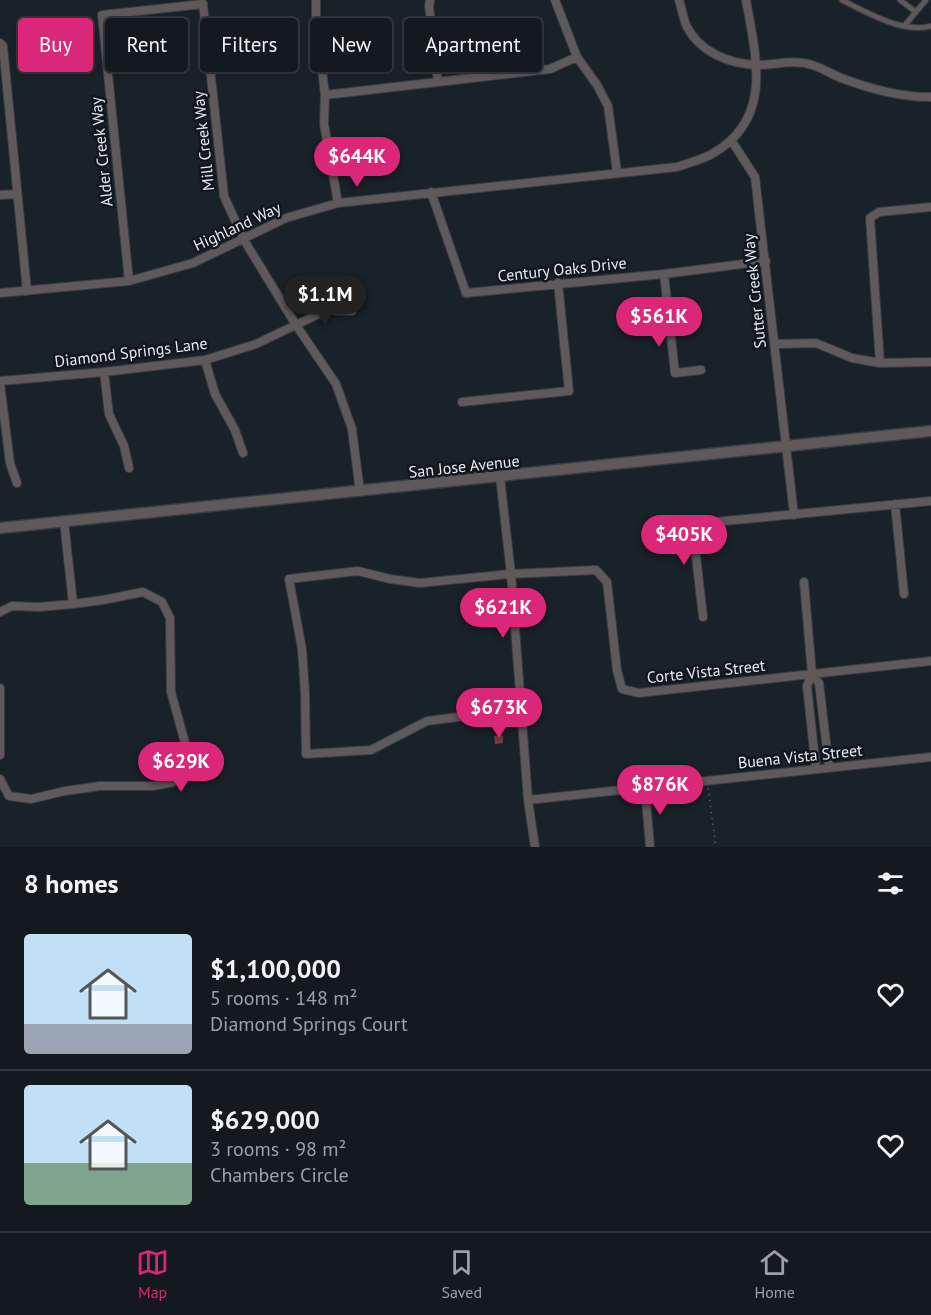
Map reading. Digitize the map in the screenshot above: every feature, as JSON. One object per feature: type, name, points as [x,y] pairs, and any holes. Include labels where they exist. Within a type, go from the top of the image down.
[{"type":"street","points":[[316,0],[325,95],[324,124],[338,203]]},
{"type":"street","points":[[430,0],[438,82]]},
{"type":"street","points":[[555,0],[577,57],[597,85],[608,106],[616,172]]},
{"type":"street","points":[[680,0],[686,25],[698,43],[718,56],[735,62],[758,65],[782,61],[810,64],[882,93],[931,97]]},
{"type":"street","name":"Highland Way","points":[[0,293],[129,281],[193,263],[286,218],[338,203],[677,167],[711,154],[731,140],[749,118],[757,85],[758,65],[746,0]]},
{"type":"street","name":"Mill Creek Way","points":[[203,4],[224,196],[244,240],[296,325],[336,384],[352,429],[360,492]]},
{"type":"street","name":"Alder Creek Way","points":[[129,281],[102,15],[203,4]]},
{"type":"street","points":[[0,43],[3,46],[4,96],[27,291]]},
{"type":"street","points":[[325,95],[549,69],[577,57]]},
{"type":"street","name":"Sutter Creek Way","points":[[731,140],[755,177],[794,515]]},
{"type":"street","name":"Century Oaks Drive","points":[[431,192],[466,293],[664,274],[766,261]]},
{"type":"street","points":[[0,195],[17,194]]},
{"type":"street","points":[[880,363],[870,218],[879,213],[931,207]]},
{"type":"street","points":[[664,274],[675,373],[701,370]]},
{"type":"street","points":[[462,402],[569,391],[558,283]]},
{"type":"street","name":"Diamond Springs Lane","points":[[0,382],[205,360],[256,344],[327,310],[352,312]]},
{"type":"street","points":[[775,344],[816,343],[852,358],[880,363],[931,364]]},
{"type":"street","points":[[205,360],[214,394],[235,430],[243,453]]},
{"type":"street","points":[[104,372],[110,414],[124,446],[129,468]]},
{"type":"street","points":[[0,382],[9,463],[17,483]]},
{"type":"street","name":"San Jose Avenue","points":[[0,528],[931,431]]},
{"type":"street","points":[[500,477],[511,574],[528,800],[535,847]]},
{"type":"street","points":[[703,617],[695,547],[696,537],[704,523],[931,501]]},
{"type":"street","points":[[895,504],[904,594]]},
{"type":"street","points":[[64,521],[73,604]]},
{"type":"street","name":"Corte Vista Street","points":[[511,574],[596,570],[607,582],[617,670],[622,689],[639,693],[931,661]]},
{"type":"street","points":[[511,574],[420,583],[358,571],[289,579],[302,649],[306,754],[371,750],[427,721],[522,709]]},
{"type":"street","points":[[804,582],[812,675],[807,686],[816,769]]},
{"type":"street","points":[[0,612],[12,606],[39,607],[73,604],[143,592],[162,602],[170,618],[171,692],[187,750],[186,767],[173,782],[153,786],[100,786],[31,799],[9,796],[0,779]]},
{"type":"street","points":[[812,675],[819,683],[829,767]]},
{"type":"street","points":[[0,688],[0,755]]},
{"type":"street","name":"Buena Vista Street","points":[[528,800],[931,757]]},
{"type":"street","points":[[645,788],[650,847]]},
{"type":"lane","points":[[842,0],[881,20],[924,28],[931,26]]},
{"type":"lane","points":[[900,0],[916,12]]},
{"type":"lane","points":[[905,25],[926,0]]},
{"type":"path","points":[[707,781],[716,847]]},
{"type":"building","points":[[503,735],[503,743],[495,744],[494,736]]}]
